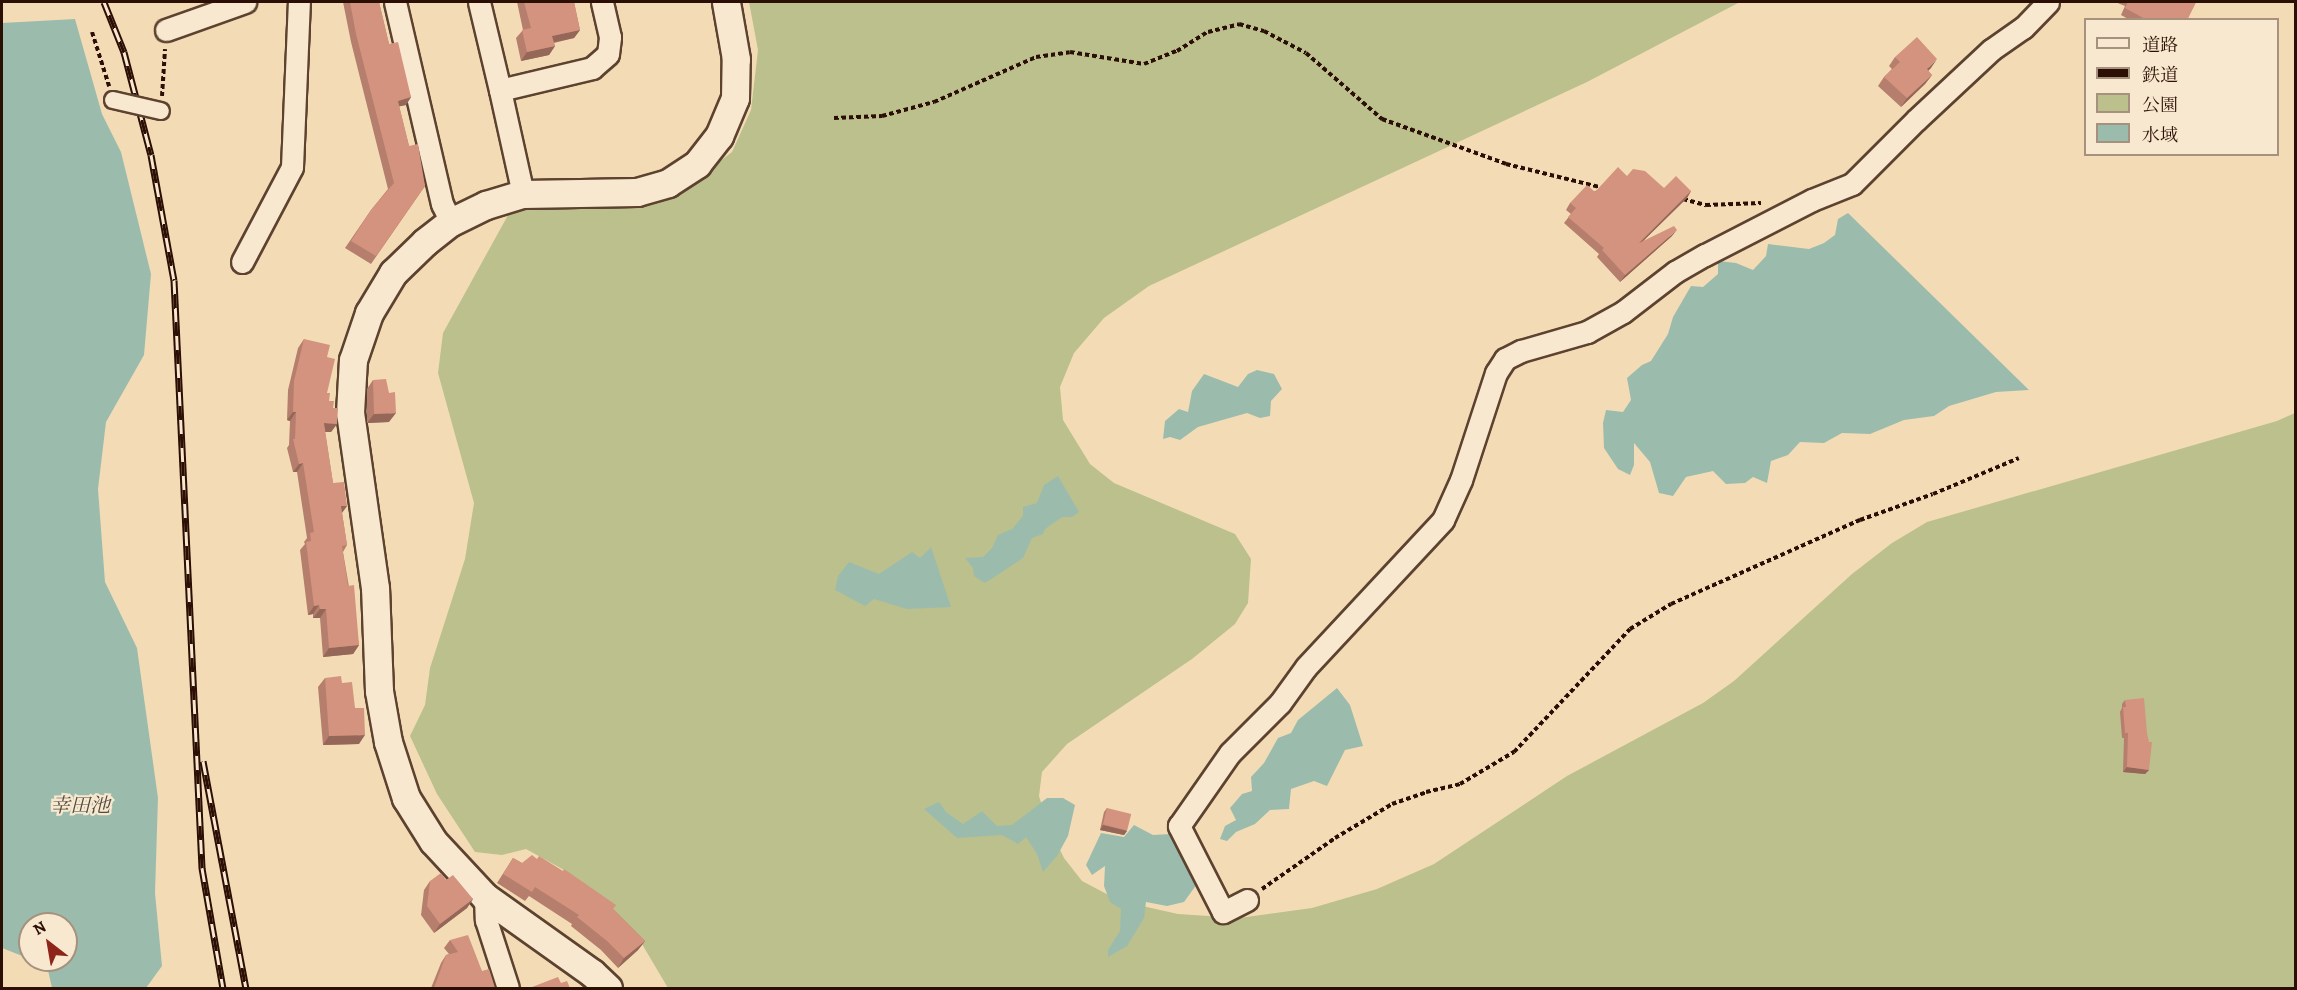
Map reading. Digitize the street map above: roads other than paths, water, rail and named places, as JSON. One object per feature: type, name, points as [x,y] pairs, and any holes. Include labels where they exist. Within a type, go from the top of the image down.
[{"type":"street","points":[[166,30],[245,2]]},
{"type":"street","points":[[242,262],[292,167],[299,2]]},
{"type":"street","points":[[395,2],[442,204],[452,222]]},
{"type":"street","points":[[479,2],[523,194]]},
{"type":"street","points":[[500,90],[592,68],[608,54],[610,37],[602,2]]},
{"type":"street","points":[[608,988],[592,973],[485,897],[433,841],[406,798],[388,742],[379,691],[375,588],[350,413],[353,360],[369,313],[393,273],[425,242],[452,222],[486,205],[523,194],[637,192],[668,183],[697,164],[719,136],[735,98],[736,58],[726,2]]},
{"type":"street","points":[[1247,900],[1223,912],[1179,826],[1230,753],[1280,703],[1306,667],[1443,520],[1461,480],[1496,373],[1505,359],[1521,351],[1587,332],[1623,312],[1675,272],[1705,255],[1812,200],[1852,184],[1991,50],[2023,28],[2048,2]]},
{"type":"street","points":[[113,100],[160,111]]},
{"type":"street","points":[[485,897],[486,920],[508,988]]},
{"type":"water","name":"幸田池","points":[[75,19],[102,114],[121,152],[151,274],[144,355],[106,422],[98,489],[105,582],[137,648],[158,798],[155,893],[162,966],[146,988],[52,988],[48,972],[78,972],[78,912],[18,912],[18,954],[2,948],[2,23]]},
{"type":"water","points":[[1848,213],[2029,390],[1996,392],[1949,406],[1934,416],[1904,420],[1870,434],[1842,433],[1824,443],[1800,442],[1788,455],[1771,461],[1767,483],[1753,477],[1745,483],[1726,484],[1713,471],[1686,477],[1673,496],[1659,493],[1650,462],[1634,443],[1634,465],[1630,475],[1618,469],[1604,448],[1603,423],[1606,410],[1623,412],[1631,400],[1627,378],[1642,365],[1651,361],[1668,334],[1673,317],[1691,286],[1703,287],[1718,274],[1718,261],[1736,263],[1753,270],[1766,256],[1768,244],[1809,249],[1824,243],[1835,235],[1838,219]]},
{"type":"water","points":[[1257,370],[1274,374],[1282,389],[1271,401],[1270,416],[1260,418],[1247,413],[1198,427],[1180,440],[1170,437],[1163,439],[1165,421],[1179,409],[1188,412],[1192,391],[1204,374],[1238,387],[1248,374]]},
{"type":"water","points":[[1058,476],[1079,512],[1072,517],[1062,517],[1045,529],[1043,534],[1032,538],[1023,558],[990,580],[985,583],[974,576],[973,568],[965,558],[983,557],[992,548],[998,535],[1012,529],[1023,516],[1023,507],[1037,503],[1044,485]]},
{"type":"water","points":[[931,547],[951,607],[907,609],[874,599],[865,606],[835,590],[838,576],[849,562],[879,574],[912,552],[920,558]]},
{"type":"water","points":[[1337,688],[1350,705],[1363,746],[1345,750],[1327,786],[1314,781],[1291,789],[1289,809],[1270,810],[1255,824],[1236,832],[1227,841],[1220,839],[1225,826],[1236,820],[1230,808],[1242,794],[1252,791],[1251,777],[1264,763],[1278,738],[1291,733],[1298,720]]},
{"type":"water","points":[[1047,798],[1063,798],[1075,805],[1068,836],[1057,856],[1043,872],[1037,854],[1026,837],[1018,844],[1002,835],[957,838],[924,809],[939,802],[946,812],[963,824],[982,811],[997,826],[1012,825]]},
{"type":"water","points":[[1134,825],[1153,835],[1171,834],[1197,884],[1184,902],[1167,906],[1146,902],[1144,918],[1127,946],[1108,957],[1108,950],[1120,931],[1121,909],[1110,902],[1104,886],[1105,866],[1092,875],[1086,865],[1101,833],[1124,837]]},
{"type":"railway","points":[[104,2],[124,52],[151,155],[174,280],[202,868],[223,988]]},
{"type":"railway","points":[[203,761],[246,988]]}]
